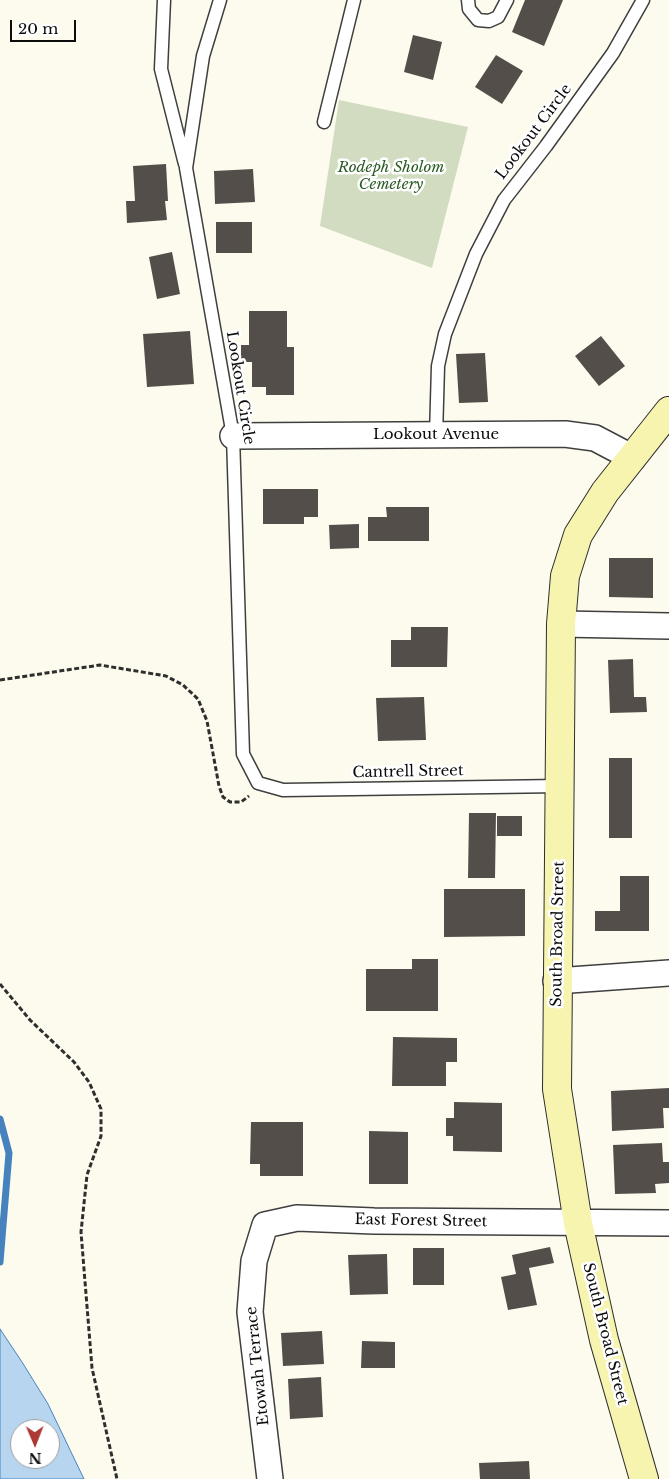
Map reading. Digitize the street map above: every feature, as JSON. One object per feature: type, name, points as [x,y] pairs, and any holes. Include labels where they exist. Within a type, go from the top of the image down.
[{"type":"main road","name":"South Broad Street","points":[[644,1479],[604,1340],[578,1223],[557,1089],[556,981],[561,624],[565,576],[578,535],[605,492],[669,411]]},
{"type":"street","name":"Lookout Avenue","points":[[233,436],[565,434],[595,438],[633,458]]},
{"type":"street","points":[[561,624],[669,626]]},
{"type":"street","points":[[556,981],[669,973]]},
{"type":"street","name":"East Forest Street","points":[[265,1225],[298,1218],[374,1222],[669,1223]]},
{"type":"street","name":"Etowah Terrace","points":[[265,1225],[254,1261],[250,1312],[270,1479]]},
{"type":"lane","points":[[164,0],[160,69],[186,168]]},
{"type":"lane","name":"Lookout Circle","points":[[220,0],[203,56],[186,168],[233,436],[243,754],[258,783]]},
{"type":"lane","points":[[324,122],[354,0]]},
{"type":"lane","points":[[468,0],[469,9],[478,20],[489,21],[498,18],[507,0]]},
{"type":"lane","name":"Lookout Circle","points":[[436,436],[439,358],[445,334],[476,254],[504,200],[546,146],[613,53],[643,0]]},
{"type":"lane","name":"Cantrell Street","points":[[258,783],[283,790],[560,786]]},
{"type":"path","points":[[0,680],[100,665],[166,676],[184,684],[198,699],[207,721],[219,786],[223,797],[230,802],[241,802],[250,796],[258,783]]},
{"type":"path","points":[[0,984],[30,1020],[74,1062],[89,1082],[102,1109],[101,1136],[87,1175],[81,1232],[92,1368],[118,1479]]},
{"type":"green space","name":"Rodeph Sholom Cemetery","points":[[339,100],[468,127],[432,268],[320,226]]},
{"type":"water","points":[[0,1329],[48,1404],[55,1419],[10,1419],[10,1469],[60,1469],[60,1429],[84,1479],[0,1479]]},
{"type":"building","points":[[525,0],[563,0],[544,46],[512,32]]},
{"type":"building","points":[[413,35],[442,42],[433,80],[404,72]]},
{"type":"building","points":[[496,55],[523,71],[502,104],[475,87]]},
{"type":"building","points":[[166,164],[168,201],[165,201],[167,220],[127,223],[126,201],[135,201],[133,166]]},
{"type":"building","points":[[253,169],[255,202],[215,204],[214,171]]},
{"type":"building","points":[[216,222],[252,222],[252,253],[216,253]]},
{"type":"building","points":[[172,252],[180,294],[157,299],[149,257]]},
{"type":"building","points":[[249,311],[287,311],[287,347],[294,347],[294,395],[266,395],[266,387],[252,387],[252,362],[241,362],[241,345],[249,345]]},
{"type":"building","points":[[190,331],[194,384],[147,387],[143,334]]},
{"type":"building","points":[[601,336],[625,366],[599,386],[575,356]]},
{"type":"building","points":[[485,353],[488,402],[459,403],[456,354]]},
{"type":"building","points":[[263,489],[318,489],[318,517],[304,517],[304,524],[263,524]]},
{"type":"building","points":[[386,507],[429,507],[429,541],[368,541],[368,517],[387,517]]},
{"type":"building","points":[[359,524],[359,548],[330,549],[329,525]]},
{"type":"building","points":[[609,558],[653,558],[653,598],[609,597]]},
{"type":"building","points":[[411,627],[448,627],[447,667],[391,667],[391,640],[411,640]]},
{"type":"building","points":[[633,659],[634,697],[646,697],[647,712],[610,713],[608,660]]},
{"type":"building","points":[[424,697],[426,740],[378,741],[376,698]]},
{"type":"building","points":[[609,758],[632,758],[632,838],[609,838]]},
{"type":"building","points":[[469,813],[496,813],[495,878],[468,878]]},
{"type":"building","points":[[497,816],[522,816],[522,836],[497,836]]},
{"type":"building","points":[[620,876],[649,876],[649,931],[595,931],[595,911],[620,911]]},
{"type":"building","points":[[444,889],[525,889],[525,936],[444,937]]},
{"type":"building","points":[[412,959],[438,959],[438,1011],[366,1011],[366,969],[412,969]]},
{"type":"building","points":[[393,1037],[457,1038],[457,1062],[446,1062],[446,1086],[392,1086]]},
{"type":"building","points":[[669,1088],[669,1108],[663,1108],[664,1128],[612,1131],[611,1091]]},
{"type":"building","points":[[454,1102],[502,1103],[502,1152],[453,1151],[453,1136],[446,1136],[446,1118],[454,1118]]},
{"type":"building","points":[[251,1122],[303,1122],[303,1176],[260,1176],[260,1164],[250,1164]]},
{"type":"building","points":[[369,1131],[408,1132],[408,1184],[369,1184]]},
{"type":"building","points":[[662,1143],[663,1162],[669,1162],[669,1183],[655,1184],[656,1193],[615,1194],[613,1145]]},
{"type":"building","points":[[550,1247],[554,1263],[529,1268],[537,1305],[508,1310],[501,1277],[516,1274],[512,1255]]},
{"type":"building","points":[[413,1248],[444,1248],[444,1285],[413,1285]]},
{"type":"building","points":[[387,1254],[388,1294],[350,1295],[348,1255]]},
{"type":"building","points":[[322,1331],[324,1364],[283,1366],[281,1333]]},
{"type":"building","points":[[362,1341],[395,1342],[395,1368],[361,1368]]},
{"type":"building","points":[[321,1377],[323,1417],[290,1419],[288,1379]]},
{"type":"building","points":[[529,1461],[530,1479],[480,1479],[479,1463]]},
{"type":"waterway","points":[[0,1119],[9,1153],[0,1262]]}]
